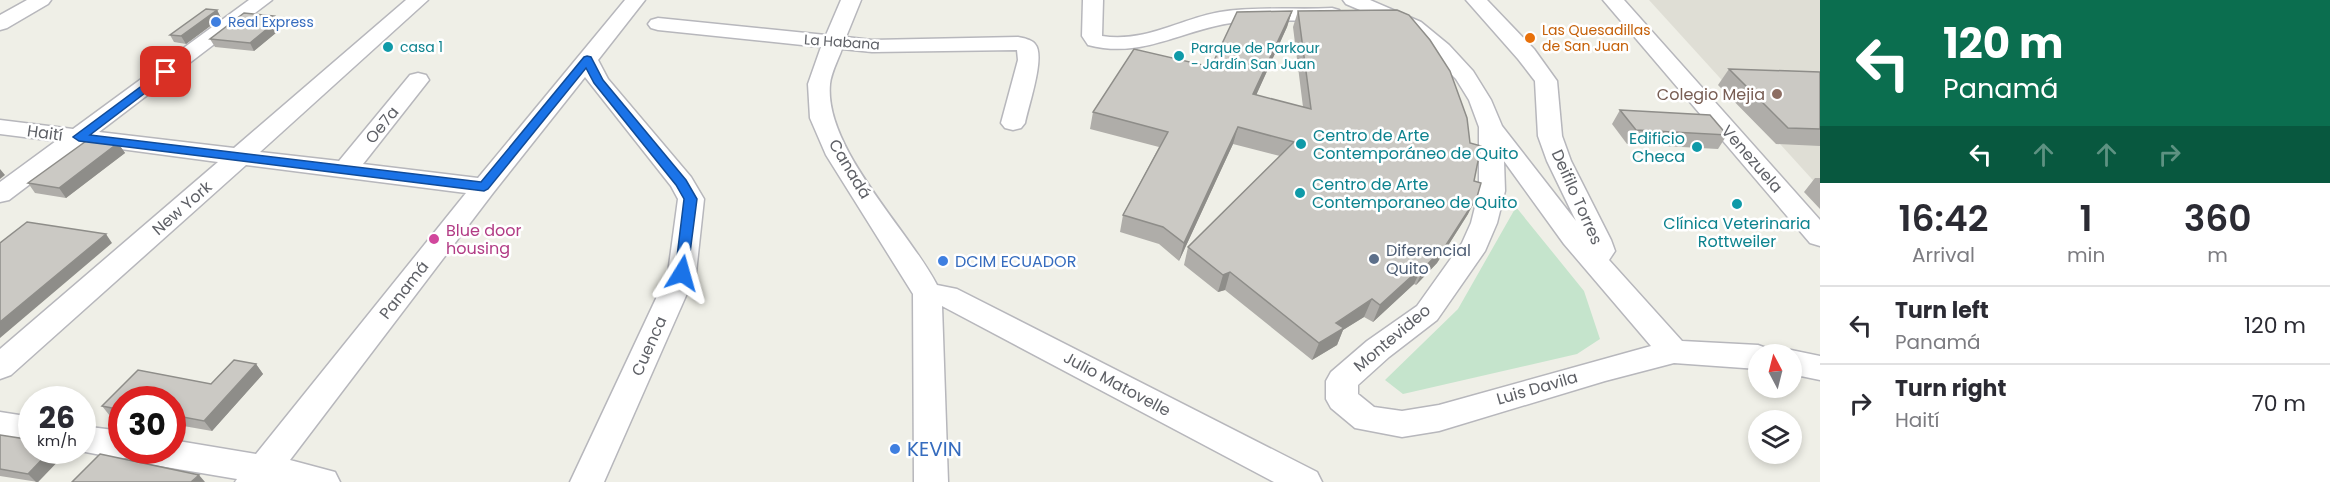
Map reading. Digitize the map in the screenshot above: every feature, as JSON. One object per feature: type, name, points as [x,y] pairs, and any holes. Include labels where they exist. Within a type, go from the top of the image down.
[{"type":"street","points":[[0,24],[41,0]]},
{"type":"street","points":[[0,194],[262,0]]},
{"type":"street","name":"New York","points":[[0,367],[418,0]]},
{"type":"street","name":"Panamá","points":[[258,476],[484,187],[635,0]]},
{"type":"street","name":"Canadá","points":[[851,0],[819,84],[822,118],[838,155],[927,294]]},
{"type":"street","points":[[1093,0],[1092,36],[1095,41],[1128,44],[1175,34],[1233,16],[1381,11]]},
{"type":"street","name":"Montevideo","points":[[1353,0],[1414,26],[1442,50],[1465,76],[1480,100],[1491,127],[1593,260]]},
{"type":"street","name":"Deifilo Torres","points":[[1476,0],[1526,54],[1546,81],[1550,136],[1559,161],[1598,240],[1601,251],[1593,260],[1674,352]]},
{"type":"street","name":"Venezuela","points":[[1612,0],[1820,237]]},
{"type":"street","name":"La Habana","points":[[658,24],[872,46],[1004,42],[1027,47],[1029,60],[1013,123]]},
{"type":"street","name":"Cuenca","points":[[587,59],[598,81],[682,183],[690,199],[682,273],[587,482]]},
{"type":"street","name":"Oe7a","points":[[345,170],[418,80]]},
{"type":"street","name":"Haití","points":[[0,127],[484,187]]},
{"type":"street","name":"Montevideo","points":[[1342,381],[1378,349],[1426,313],[1475,245],[1484,223],[1492,191],[1491,127]]},
{"type":"street","points":[[927,294],[931,482]]},
{"type":"street","name":"Julio Matovelle","points":[[927,294],[947,296],[1305,482]]},
{"type":"street","name":"Luis Davila","points":[[1342,381],[1342,399],[1366,419],[1402,424],[1439,418],[1605,369],[1674,352],[1748,356]]},
{"type":"street","points":[[1802,364],[1820,368]]},
{"type":"street","points":[[0,425],[18,428]]},
{"type":"street","points":[[186,459],[258,476],[323,482]]},
{"type":"shaded area","name":"Colegio Mejia","points":[[1649,0],[1820,0],[1820,188]]},
{"type":"green space","points":[[1516,207],[1584,291],[1600,339],[1577,354],[1403,394],[1385,380],[1458,309]]},
{"type":"building","points":[[206,9],[217,10],[181,36],[170,35]]},
{"type":"building","name":"Centro de Arte Contemporaneo de Quito","points":[[1397,10],[1409,15],[1430,40],[1450,71],[1467,118],[1470,143],[1481,146],[1474,181],[1481,183],[1477,197],[1446,245],[1424,268],[1422,267],[1380,305],[1372,299],[1336,323],[1344,328],[1319,343],[1230,272],[1223,275],[1188,247],[1294,142],[1238,127],[1184,243],[1163,227],[1123,215],[1168,132],[1093,112],[1134,49],[1211,67],[1237,12],[1292,11],[1253,94],[1311,109],[1298,11]]},
{"type":"building","points":[[244,13],[274,16],[264,23],[273,24],[250,43],[210,39]]},
{"type":"building","points":[[1729,69],[1820,72],[1820,129],[1788,128]]},
{"type":"building","points":[[1620,110],[1710,115],[1727,135],[1636,130]]},
{"type":"building","points":[[89,139],[118,143],[59,188],[28,183]]},
{"type":"building","points":[[27,222],[106,234],[0,322],[0,243]]},
{"type":"building","points":[[234,360],[256,364],[204,421],[186,418],[186,386],[122,386],[138,370],[211,384]]},
{"type":"building","points":[[0,435],[18,438],[18,464],[38,464],[28,474],[0,469]]},
{"type":"building","points":[[100,454],[108,456],[108,464],[147,464],[199,475],[191,482],[72,482],[90,464],[96,464],[96,458]]},
{"type":"place","name":"Real Express","points":[[216,22]]},
{"type":"place","name":"Las Quesadillas de San Juan","points":[[1530,38]]},
{"type":"place","name":"casa 1","points":[[388,47]]},
{"type":"place","name":"Parque de Parkour - Jardín San Juan","points":[[1179,56]]},
{"type":"place","name":"Colegio Mejia","points":[[1777,94]]},
{"type":"place","name":"Centro de Arte Contemporáneo de Quito","points":[[1301,144]]},
{"type":"place","name":"Edificio Checa","points":[[1697,147]]},
{"type":"place","name":"Centro de Arte Contemporaneo de Quito","points":[[1300,193]]},
{"type":"place","name":"Clínica Veterinaria Rottweiler","points":[[1737,204]]},
{"type":"place","name":"Blue door housing","points":[[434,239]]},
{"type":"place","name":"Diferencial Quito","points":[[1374,259]]},
{"type":"place","name":"DCIM ECUADOR","points":[[943,261]]},
{"type":"place","name":"KEVIN","points":[[895,449]]},
{"type":"route","points":[[166,72],[79,137],[484,187],[587,59],[598,81],[682,183],[690,199],[690,216],[682,273]]}]
